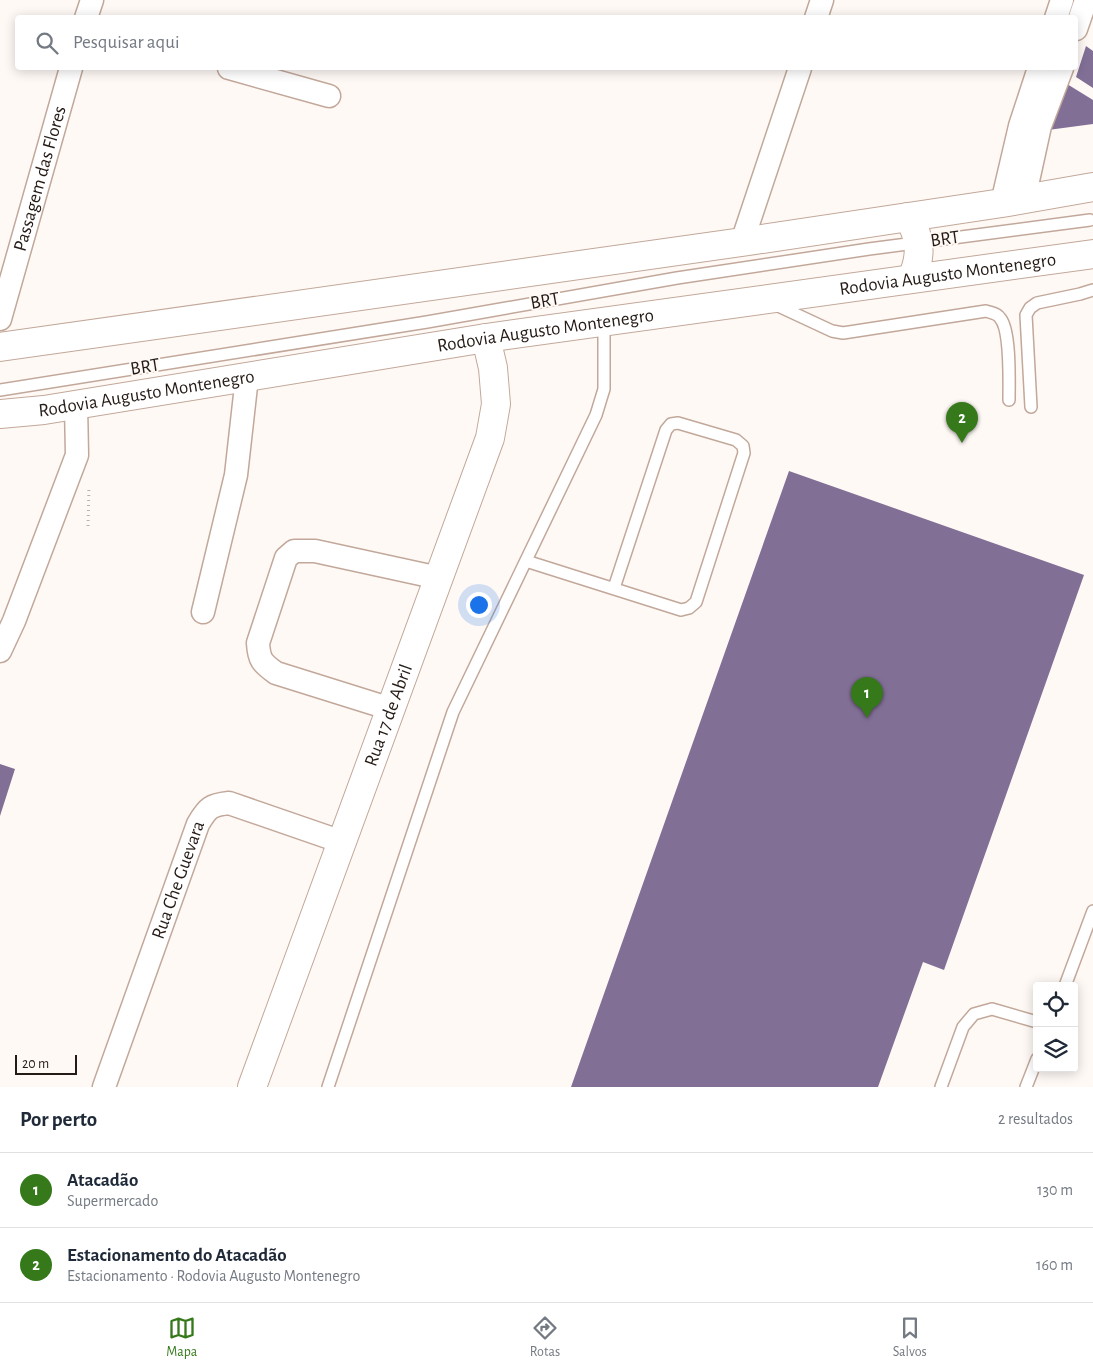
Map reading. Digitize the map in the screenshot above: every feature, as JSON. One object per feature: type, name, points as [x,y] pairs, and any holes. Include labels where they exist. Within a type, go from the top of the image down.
[{"type":"main road","points":[[0,347],[742,242],[1093,187]]},
{"type":"main road","points":[[908,217],[914,226],[918,242],[919,258],[912,278]]},
{"type":"main road","name":"Rodovia Augusto Montenegro","points":[[0,414],[76,405],[486,338],[1093,254]]},
{"type":"main road","name":"Rua 17 de Abril","points":[[252,1087],[490,438],[496,404],[493,368],[486,338]]},
{"type":"street","points":[[87,15],[92,0]]},
{"type":"street","points":[[817,15],[822,0]]},
{"type":"street","points":[[1057,15],[1062,0]]},
{"type":"street","points":[[1078,23],[1086,0]]},
{"type":"street","name":"Passagem das Flores","points":[[0,319],[71,70]]},
{"type":"street","points":[[236,70],[329,96]]},
{"type":"street","points":[[742,242],[799,70]]},
{"type":"street","points":[[1013,201],[1020,126],[1038,70]]},
{"type":"street","points":[[1013,201],[1061,70]]},
{"type":"street","points":[[203,612],[236,475],[247,377]]},
{"type":"street","points":[[0,651],[17,612],[77,455],[76,405]]},
{"type":"street","points":[[390,709],[276,673],[264,665],[258,655],[258,643],[286,558],[294,551],[315,551],[439,578]]},
{"type":"street","name":"Rua Che Guevara","points":[[104,1087],[198,824],[205,812],[214,804],[229,802],[342,842]]},
{"type":"lane","name":"BRT","points":[[0,390],[427,322],[677,278],[918,242],[1092,220]]},
{"type":"lane","points":[[1031,407],[1026,316],[1030,308],[1037,303],[1093,290]]},
{"type":"lane","points":[[766,300],[825,329],[843,333],[986,311],[996,314],[1001,318],[1006,330],[1009,400]]},
{"type":"lane","points":[[328,1087],[453,712],[596,414],[604,389],[604,322]]},
{"type":"lane","points":[[526,561],[681,610],[689,608],[696,602],[744,453],[743,446],[736,440],[717,434],[678,423],[670,424],[666,430],[614,588]]},
{"type":"lane","points":[[1066,982],[1093,911]]},
{"type":"lane","points":[[941,1087],[963,1028],[974,1014],[992,1008],[1033,1021]]},
{"type":"lane","points":[[1026,1087],[1033,1069]]},
{"type":"building","points":[[1086,46],[1093,51],[1093,88],[1076,77]]},
{"type":"building","points":[[1067,84],[1093,100],[1093,124],[1048,130]]},
{"type":"building","points":[[789,471],[1084,575],[944,970],[923,962],[878,1087],[571,1087]]},
{"type":"building","points":[[0,764],[15,769],[0,816]]},
{"type":"place","name":"Estacionamento do Atacadão","points":[[962,443]]},
{"type":"place","name":"Atacadão","points":[[867,718]]}]
